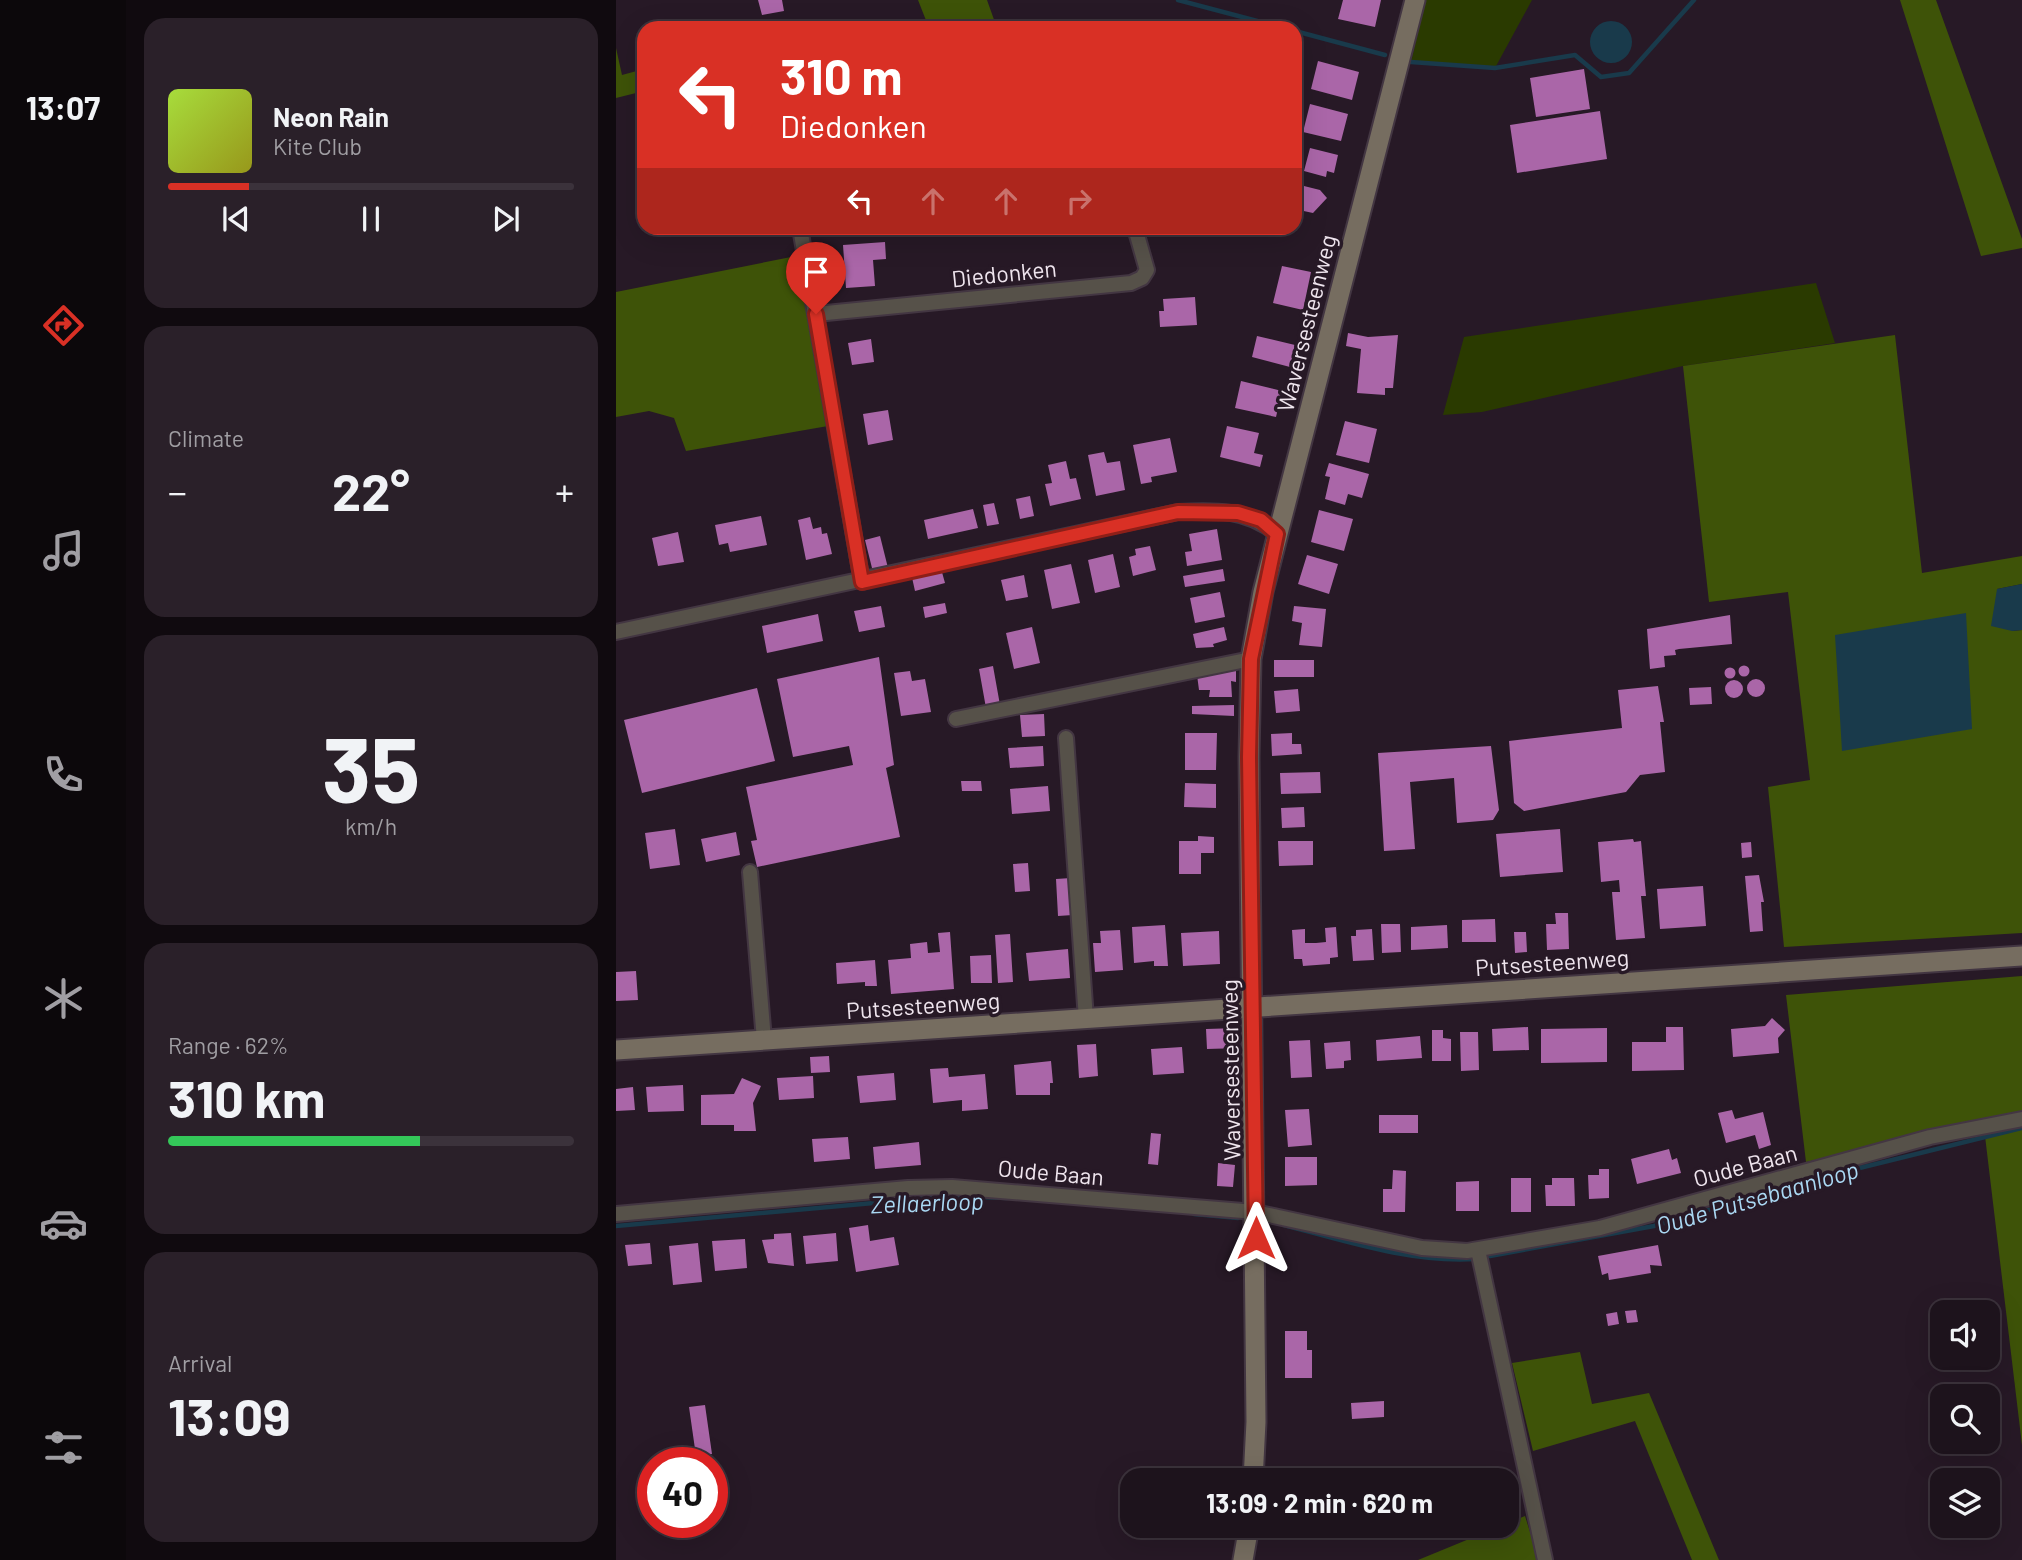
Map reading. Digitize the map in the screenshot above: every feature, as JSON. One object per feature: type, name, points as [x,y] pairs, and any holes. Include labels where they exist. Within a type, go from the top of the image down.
[{"type":"street","name":"Waversesteenweg","points":[[1254,1468],[1256,1422],[1254,1007],[1249,757],[1251,659],[1277,534],[1415,0]]},
{"type":"street","points":[[801,235],[862,582]]},
{"type":"street","name":"Diedonken","points":[[816,314],[1131,283],[1142,278],[1146,270],[1137,235]]},
{"type":"street","points":[[616,632],[862,582],[1178,512],[1238,513],[1261,520],[1277,534]]},
{"type":"street","points":[[956,719],[1251,659]]},
{"type":"street","points":[[1066,738],[1086,1019]]},
{"type":"street","points":[[750,872],[764,1040]]},
{"type":"street","name":"Putsesteenweg","points":[[616,1050],[2022,956]]},
{"type":"street","name":"Oude Baan","points":[[616,1214],[908,1188],[952,1187],[1255,1212],[1422,1248],[1478,1250],[1600,1228],[1930,1137],[2022,1119]]},
{"type":"street","points":[[1478,1250],[1545,1560]]},
{"type":"street","points":[[1244,1560],[1247,1538]]},
{"type":"green space","points":[[918,0],[987,0],[994,21],[926,21]]},
{"type":"green space","points":[[1426,0],[1532,0],[1495,68],[1411,62]]},
{"type":"green space","points":[[1900,0],[1936,0],[2022,239],[2022,248],[1981,256]]},
{"type":"green space","points":[[616,48],[622,75],[637,71],[637,93],[616,98]]},
{"type":"green space","points":[[801,255],[828,426],[686,451],[674,418],[649,411],[616,417],[616,292]]},
{"type":"green space","points":[[1816,283],[1835,343],[1683,366],[1482,412],[1443,415],[1464,337]]},
{"type":"green space","points":[[1895,335],[1922,573],[2022,556],[2022,584],[1997,589],[2012,631],[2022,630],[2022,933],[1784,947],[1768,787],[1810,780],[1788,592],[1709,602],[1683,366]]},
{"type":"green space","points":[[2022,976],[2022,1114],[1806,1162],[1786,995]]},
{"type":"green space","points":[[2022,1125],[2022,1445],[1985,1136]]},
{"type":"green space","points":[[1580,1352],[1592,1404],[1649,1393],[1719,1560],[1692,1560],[1635,1421],[1533,1451],[1512,1363]]},
{"type":"green space","points":[[1525,1516],[1539,1560],[1418,1560],[1472,1538],[1519,1538],[1519,1518]]},
{"type":"water","points":[[1611,21],[1626,27],[1632,42],[1626,57],[1611,63],[1596,57],[1590,42],[1596,27]]},
{"type":"water","points":[[2022,584],[2022,630],[2012,631],[1991,626],[1997,589]]},
{"type":"water","points":[[1966,613],[1972,729],[1842,751],[1835,635]]},
{"type":"building","points":[[758,0],[782,0],[784,11],[762,15]]},
{"type":"building","points":[[1343,0],[1381,0],[1375,27],[1338,19]]},
{"type":"building","points":[[1318,61],[1359,72],[1352,100],[1311,89]]},
{"type":"building","points":[[1584,69],[1590,109],[1536,117],[1530,78]]},
{"type":"building","points":[[1310,104],[1348,114],[1341,141],[1303,132]]},
{"type":"building","points":[[1600,111],[1607,159],[1517,173],[1510,125]]},
{"type":"building","points":[[1310,148],[1338,155],[1334,173],[1327,171],[1326,177],[1304,171]]},
{"type":"building","points":[[1302,186],[1320,190],[1327,198],[1313,213],[1302,211]]},
{"type":"building","points":[[885,242],[886,259],[873,260],[875,286],[846,288],[843,245]]},
{"type":"building","points":[[1282,266],[1311,272],[1303,310],[1273,303]]},
{"type":"building","points":[[1195,297],[1197,325],[1160,327],[1159,311],[1164,311],[1163,299]]},
{"type":"building","points":[[1348,333],[1368,337],[1398,335],[1393,388],[1385,388],[1385,395],[1357,393],[1361,349],[1346,346]]},
{"type":"building","points":[[1257,336],[1295,345],[1290,367],[1252,357]]},
{"type":"building","points":[[871,339],[874,362],[852,365],[848,343]]},
{"type":"building","points":[[1241,381],[1282,391],[1276,417],[1235,408]]},
{"type":"building","points":[[888,410],[893,440],[868,445],[863,414]]},
{"type":"building","points":[[1345,421],[1377,429],[1369,463],[1336,455]]},
{"type":"building","points":[[1227,426],[1259,433],[1254,453],[1263,455],[1260,467],[1220,457]]},
{"type":"building","points":[[1170,438],[1177,472],[1151,477],[1152,482],[1141,484],[1133,445]]},
{"type":"building","points":[[1104,452],[1107,463],[1120,461],[1125,490],[1096,496],[1088,455]]},
{"type":"building","points":[[1066,461],[1070,479],[1076,478],[1081,499],[1050,506],[1045,484],[1052,483],[1048,465]]},
{"type":"building","points":[[1329,463],[1369,474],[1362,498],[1348,494],[1345,505],[1325,499],[1330,477],[1325,476]]},
{"type":"building","points":[[1030,496],[1034,516],[1020,519],[1016,499]]},
{"type":"building","points":[[994,503],[999,524],[987,526],[983,505]]},
{"type":"building","points":[[973,509],[978,528],[928,539],[924,520]]},
{"type":"building","points":[[1319,510],[1353,519],[1344,551],[1311,542]]},
{"type":"building","points":[[761,516],[767,545],[730,552],[728,543],[719,545],[715,525]]},
{"type":"building","points":[[810,517],[813,529],[821,527],[822,534],[827,533],[832,554],[806,560],[798,520]]},
{"type":"building","points":[[1217,529],[1222,560],[1187,566],[1185,552],[1192,551],[1189,534]]},
{"type":"building","points":[[678,532],[684,562],[658,566],[652,538]]},
{"type":"building","points":[[880,536],[888,568],[873,572],[865,540]]},
{"type":"building","points":[[1150,546],[1156,570],[1133,576],[1129,557],[1136,555],[1135,549]]},
{"type":"building","points":[[1113,554],[1120,587],[1095,593],[1088,560]]},
{"type":"building","points":[[1307,555],[1338,564],[1329,594],[1298,584]]},
{"type":"building","points":[[1071,564],[1080,603],[1052,609],[1044,570]]},
{"type":"building","points":[[940,565],[945,583],[915,591],[911,573]]},
{"type":"building","points":[[1223,569],[1225,581],[1185,587],[1183,576]]},
{"type":"building","points":[[1024,575],[1028,597],[1006,601],[1001,580]]},
{"type":"building","points":[[1220,592],[1225,617],[1195,623],[1190,598]]},
{"type":"building","points":[[945,603],[947,613],[925,618],[923,607]]},
{"type":"building","points":[[881,606],[885,627],[859,632],[854,611]]},
{"type":"building","points":[[1294,606],[1326,609],[1322,647],[1299,645],[1302,623],[1292,621]]},
{"type":"building","points":[[818,614],[823,641],[767,653],[762,626]]},
{"type":"building","points":[[1730,615],[1732,644],[1675,650],[1676,655],[1664,656],[1665,667],[1650,669],[1647,629]]},
{"type":"building","points":[[1032,627],[1040,663],[1014,669],[1006,633]]},
{"type":"building","points":[[1224,627],[1227,640],[1213,644],[1214,647],[1196,648],[1193,634]]},
{"type":"building","points":[[879,657],[894,765],[886,768],[900,837],[757,867],[751,841],[757,840],[746,787],[853,765],[849,746],[793,757],[777,679]]},
{"type":"building","points":[[1274,660],[1314,660],[1314,677],[1274,677]]},
{"type":"building","points":[[1744,665],[1750,671],[1744,677],[1738,671]]},
{"type":"building","points":[[993,666],[1000,705],[986,708],[979,669]]},
{"type":"building","points":[[1730,667],[1736,673],[1730,679],[1724,673]]},
{"type":"building","points":[[1217,670],[1236,670],[1236,682],[1231,681],[1232,697],[1209,697],[1210,690],[1199,690],[1197,675]]},
{"type":"building","points":[[910,671],[912,681],[925,679],[931,712],[901,716],[894,673]]},
{"type":"building","points":[[1752,679],[1760,679],[1765,688],[1763,695],[1752,697],[1747,692],[1747,684]]},
{"type":"building","points":[[1734,680],[1742,685],[1743,689],[1738,697],[1734,698],[1726,693],[1725,689],[1730,681]]},
{"type":"building","points":[[1658,686],[1664,722],[1660,722],[1665,772],[1640,775],[1626,792],[1524,811],[1514,803],[1509,741],[1622,728],[1618,690]]},
{"type":"building","points":[[1711,687],[1712,704],[1690,705],[1689,688]]},
{"type":"building","points":[[757,688],[775,761],[642,793],[624,720]]},
{"type":"building","points":[[1298,689],[1300,711],[1276,713],[1274,691]]},
{"type":"building","points":[[1234,705],[1234,716],[1192,714],[1192,706]]},
{"type":"building","points":[[1044,714],[1045,736],[1022,737],[1020,715]]},
{"type":"building","points":[[1185,733],[1217,733],[1216,770],[1185,770]]},
{"type":"building","points":[[1292,733],[1292,744],[1301,744],[1302,754],[1272,756],[1271,734]]},
{"type":"building","points":[[1043,746],[1044,766],[1010,768],[1008,748]]},
{"type":"building","points":[[1491,746],[1499,810],[1493,820],[1457,823],[1454,778],[1410,782],[1415,849],[1384,851],[1378,753]]},
{"type":"building","points":[[1320,772],[1321,793],[1281,794],[1280,773]]},
{"type":"building","points":[[961,781],[981,781],[982,791],[962,791]]},
{"type":"building","points":[[1185,783],[1216,784],[1216,808],[1184,807]]},
{"type":"building","points":[[1048,786],[1050,811],[1012,814],[1010,789]]},
{"type":"building","points":[[1304,807],[1305,827],[1282,828],[1281,808]]},
{"type":"building","points":[[675,829],[680,865],[650,869],[645,833]]},
{"type":"building","points":[[1560,829],[1563,872],[1500,877],[1496,834]]},
{"type":"building","points":[[736,832],[740,855],[706,862],[701,839]]},
{"type":"building","points":[[1198,836],[1214,837],[1214,853],[1201,853],[1201,874],[1179,874],[1179,841],[1198,841]]},
{"type":"building","points":[[1633,839],[1634,842],[1641,841],[1646,896],[1641,896],[1645,938],[1616,940],[1612,892],[1620,892],[1619,880],[1601,882],[1598,842]]},
{"type":"building","points":[[1278,841],[1313,841],[1313,865],[1279,866]]},
{"type":"building","points":[[1751,842],[1752,857],[1742,858],[1741,843]]},
{"type":"building","points":[[1028,863],[1030,891],[1015,892],[1013,864]]},
{"type":"building","points":[[1759,875],[1764,902],[1761,902],[1763,931],[1750,932],[1745,876]]},
{"type":"building","points":[[1071,878],[1073,915],[1058,916],[1056,879]]},
{"type":"building","points":[[1703,886],[1706,926],[1660,929],[1657,889]]},
{"type":"building","points":[[1555,913],[1568,913],[1569,949],[1547,950],[1546,924],[1556,924]]},
{"type":"building","points":[[1495,919],[1496,942],[1462,942],[1462,920]]},
{"type":"building","points":[[1381,924],[1400,924],[1401,952],[1382,953]]},
{"type":"building","points":[[1165,925],[1168,966],[1154,966],[1154,961],[1134,963],[1132,927]]},
{"type":"building","points":[[1447,925],[1448,948],[1411,950],[1411,927]]},
{"type":"building","points":[[1336,927],[1338,957],[1330,958],[1330,964],[1303,966],[1302,959],[1294,959],[1292,930],[1305,929],[1305,943],[1316,943],[1326,942],[1325,928]]},
{"type":"building","points":[[1372,929],[1374,960],[1353,961],[1351,936],[1356,936],[1356,930]]},
{"type":"building","points":[[1120,930],[1123,970],[1095,972],[1093,943],[1101,943],[1100,931]]},
{"type":"building","points":[[1219,931],[1220,964],[1183,966],[1181,933]]},
{"type":"building","points":[[950,932],[954,989],[891,994],[888,960],[911,958],[910,944],[927,942],[928,953],[940,952],[938,933]]},
{"type":"building","points":[[1514,932],[1526,932],[1527,952],[1515,953]]},
{"type":"building","points":[[1010,934],[1013,982],[998,983],[995,935]]},
{"type":"building","points":[[1068,949],[1070,978],[1029,981],[1026,953]]},
{"type":"building","points":[[991,955],[992,983],[971,983],[970,956]]},
{"type":"building","points":[[875,960],[877,986],[865,986],[865,982],[837,984],[836,963]]},
{"type":"building","points":[[636,971],[638,1000],[616,1001],[616,972]]},
{"type":"building","points":[[1772,1018],[1785,1030],[1778,1038],[1779,1053],[1733,1057],[1731,1029],[1765,1026]]},
{"type":"building","points":[[1528,1027],[1529,1050],[1493,1051],[1492,1029]]},
{"type":"building","points":[[1666,1027],[1683,1027],[1684,1070],[1632,1071],[1632,1042],[1666,1042]]},
{"type":"building","points":[[1239,1028],[1240,1048],[1207,1049],[1206,1029]]},
{"type":"building","points":[[1607,1028],[1607,1062],[1541,1063],[1541,1029]]},
{"type":"building","points":[[1432,1030],[1443,1030],[1443,1038],[1451,1039],[1451,1061],[1432,1061]]},
{"type":"building","points":[[1460,1032],[1478,1032],[1479,1070],[1461,1071]]},
{"type":"building","points":[[1420,1036],[1422,1058],[1377,1061],[1376,1040]]},
{"type":"building","points":[[1310,1040],[1312,1077],[1291,1078],[1289,1041]]},
{"type":"building","points":[[1350,1041],[1351,1060],[1344,1061],[1344,1068],[1326,1069],[1324,1043]]},
{"type":"building","points":[[1096,1044],[1098,1076],[1079,1078],[1077,1045]]},
{"type":"building","points":[[1182,1047],[1184,1073],[1153,1075],[1151,1049]]},
{"type":"building","points":[[829,1056],[830,1072],[811,1073],[810,1057]]},
{"type":"building","points":[[1051,1061],[1053,1083],[1050,1083],[1050,1095],[1016,1095],[1014,1065]]},
{"type":"building","points":[[948,1068],[949,1077],[985,1074],[988,1109],[962,1111],[962,1100],[933,1103],[930,1069]]},
{"type":"building","points":[[894,1073],[896,1100],[860,1103],[857,1076]]},
{"type":"building","points":[[813,1076],[814,1098],[779,1100],[777,1078]]},
{"type":"building","points":[[742,1078],[761,1086],[753,1103],[756,1131],[734,1131],[734,1125],[701,1125],[701,1095],[734,1094]]},
{"type":"building","points":[[683,1085],[684,1111],[648,1112],[646,1087]]},
{"type":"building","points":[[633,1087],[635,1110],[616,1111],[616,1089]]},
{"type":"building","points":[[1309,1109],[1312,1145],[1288,1147],[1285,1110]]},
{"type":"building","points":[[1732,1110],[1735,1119],[1763,1112],[1771,1145],[1759,1149],[1755,1135],[1726,1143],[1718,1113]]},
{"type":"building","points":[[1379,1115],[1418,1115],[1418,1133],[1379,1133]]},
{"type":"building","points":[[1151,1133],[1161,1134],[1158,1165],[1148,1164]]},
{"type":"building","points":[[848,1137],[850,1159],[814,1162],[812,1139]]},
{"type":"building","points":[[919,1142],[921,1165],[875,1169],[873,1147]]},
{"type":"building","points":[[1669,1149],[1672,1160],[1677,1158],[1681,1173],[1637,1184],[1631,1159]]},
{"type":"building","points":[[1285,1157],[1317,1157],[1317,1185],[1285,1186]]},
{"type":"building","points":[[1218,1163],[1235,1165],[1233,1187],[1217,1186]]},
{"type":"building","points":[[1599,1169],[1609,1169],[1609,1198],[1589,1199],[1588,1175],[1599,1175]]},
{"type":"building","points":[[1393,1170],[1406,1171],[1405,1212],[1383,1212],[1383,1189],[1392,1189]]},
{"type":"building","points":[[1511,1178],[1531,1178],[1531,1212],[1511,1212]]},
{"type":"building","points":[[1552,1178],[1574,1178],[1575,1206],[1546,1206],[1545,1185],[1552,1185]]},
{"type":"building","points":[[1479,1181],[1479,1211],[1456,1211],[1456,1182]]},
{"type":"building","points":[[868,1225],[870,1241],[894,1237],[899,1265],[856,1272],[849,1228]]},
{"type":"building","points":[[791,1233],[794,1266],[768,1263],[762,1240],[774,1239],[774,1234]]},
{"type":"building","points":[[836,1233],[838,1261],[806,1264],[803,1236]]},
{"type":"building","points":[[745,1239],[747,1268],[715,1271],[712,1241]]},
{"type":"building","points":[[650,1243],[652,1264],[628,1266],[625,1245]]},
{"type":"building","points":[[698,1243],[702,1282],[673,1285],[669,1246]]},
{"type":"building","points":[[1658,1245],[1662,1266],[1650,1265],[1651,1273],[1609,1280],[1608,1273],[1602,1275],[1598,1256]]},
{"type":"building","points":[[1636,1310],[1638,1322],[1627,1323],[1625,1311]]},
{"type":"building","points":[[1617,1312],[1619,1324],[1608,1326],[1606,1314]]},
{"type":"building","points":[[1285,1331],[1307,1331],[1307,1350],[1312,1350],[1312,1378],[1285,1378]]},
{"type":"building","points":[[1384,1401],[1384,1417],[1352,1419],[1351,1403]]},
{"type":"building","points":[[705,1405],[711,1447],[695,1447],[689,1407]]},
{"type":"waterway","points":[[1178,0],[1258,21]]},
{"type":"waterway","points":[[1411,62],[1495,68],[1575,55],[1601,77],[1629,73],[1694,0]]},
{"type":"waterway","points":[[1302,33],[1385,55]]},
{"type":"waterway","name":"Oude Putsebaanloop","points":[[1490,1256],[1654,1226],[1811,1180],[2022,1128]]},
{"type":"waterway","name":"Zellaerloop","points":[[616,1226],[952,1196],[1007,1198]]},
{"type":"waterway","name":"Zellaerloop","points":[[1194,1214],[1238,1218]]},
{"type":"waterway","name":"Zellaerloop","points":[[1284,1225],[1403,1254],[1427,1258],[1475,1259]]},
{"type":"route","points":[[816,314],[862,582],[1090,529],[1178,512],[1212,510],[1238,513],[1261,520],[1277,534],[1251,659],[1249,757],[1256,1238]]}]
